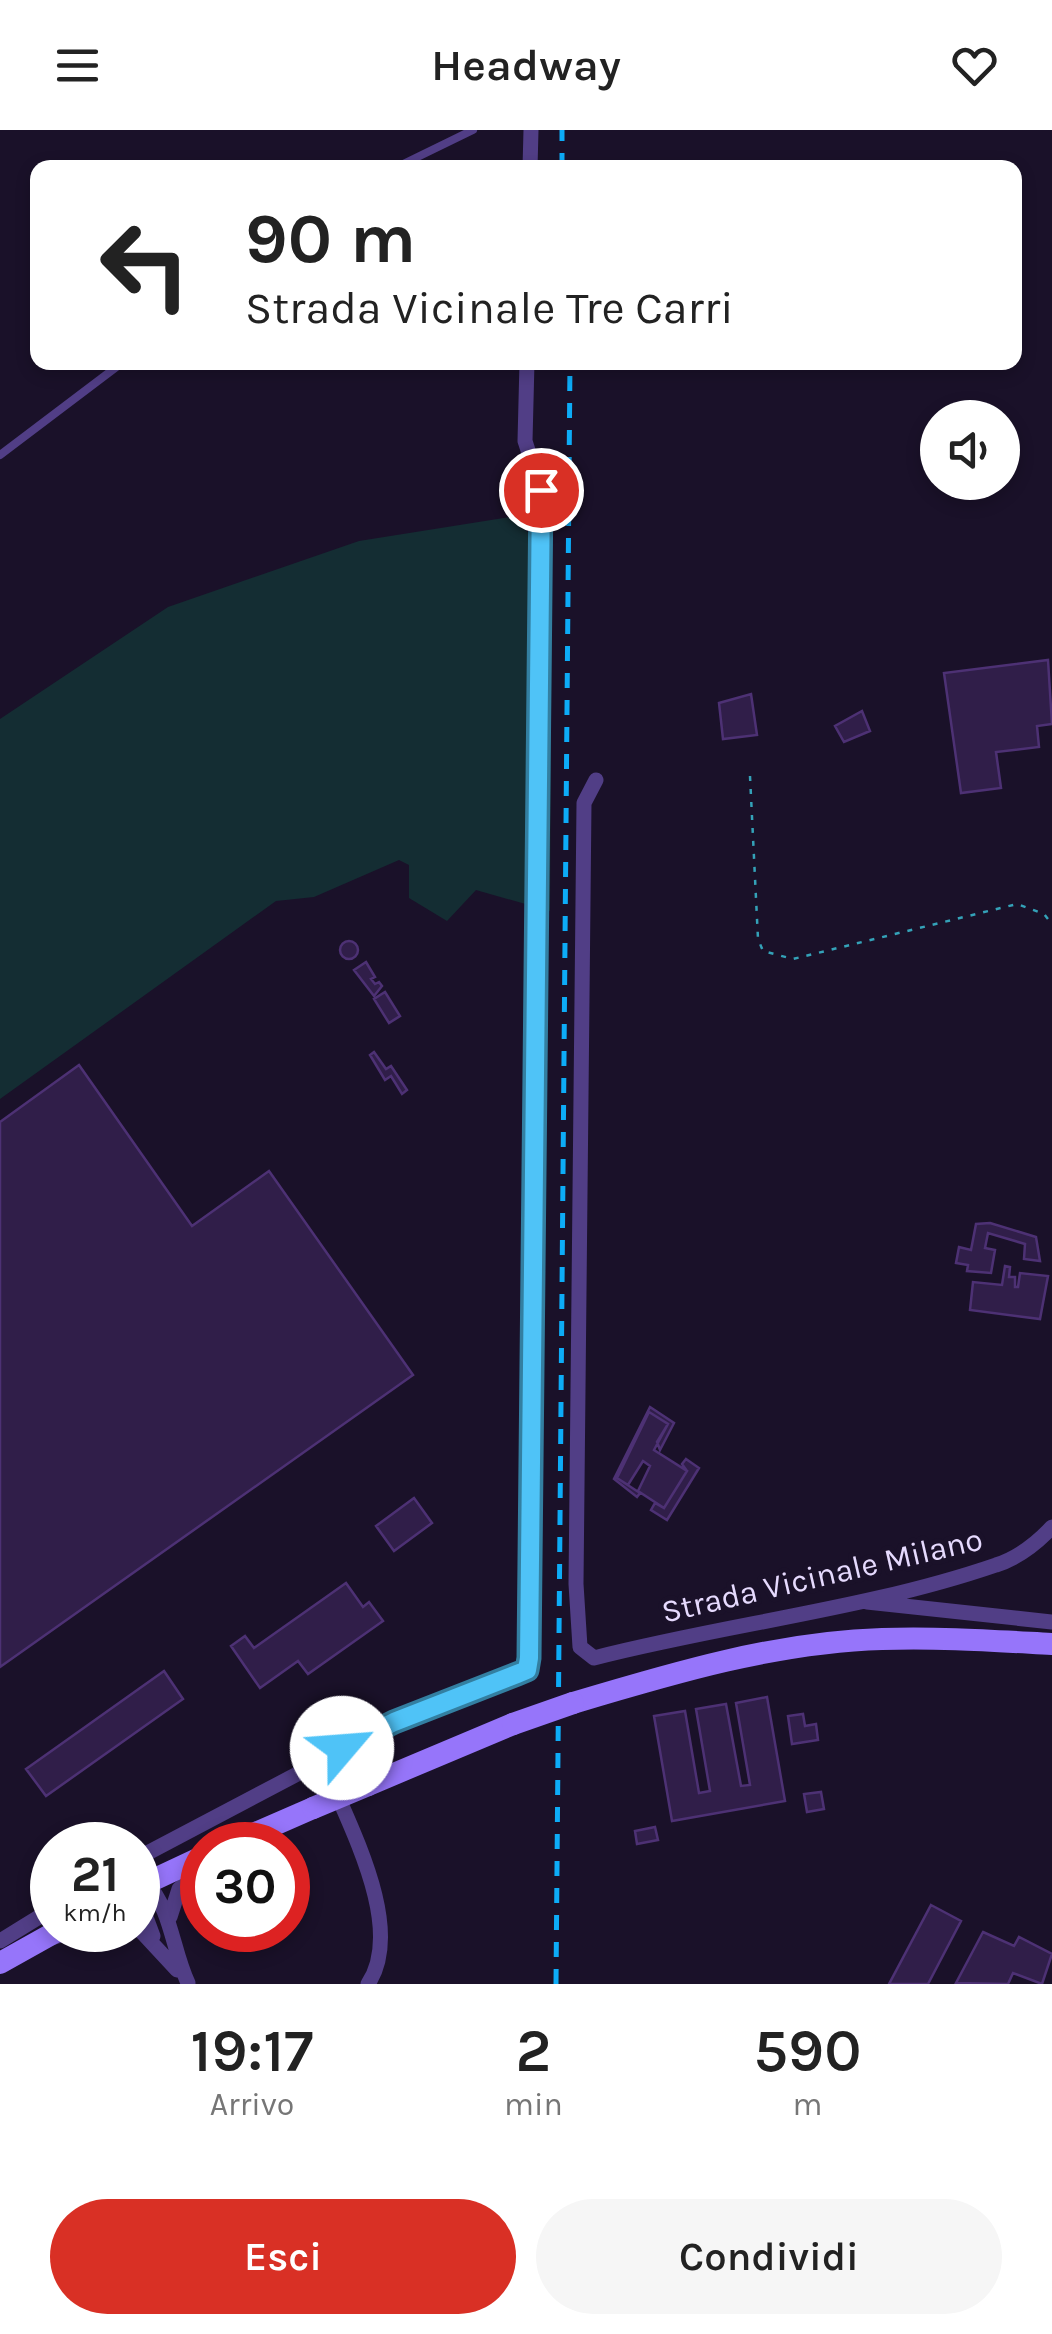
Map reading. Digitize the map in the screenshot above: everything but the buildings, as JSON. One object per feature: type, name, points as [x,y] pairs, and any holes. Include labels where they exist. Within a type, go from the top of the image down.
[{"type":"main road","points":[[281,1822],[513,1724],[573,1703],[724,1662],[882,1639],[925,1628],[1052,1631]]},
{"type":"main road","points":[[882,1639],[1052,1644]]},
{"type":"main road","points":[[0,1963],[30,1946]]},
{"type":"street","points":[[530,160],[531,130]]},
{"type":"street","points":[[160,1846],[394,1722],[527,1670],[543,538],[541,490],[525,441],[527,370]]},
{"type":"street","name":"Strada Vicinale Milano","points":[[596,780],[584,803],[576,1603],[580,1647],[594,1658],[860,1601],[996,1565],[1022,1553],[1052,1527]]},
{"type":"street","points":[[860,1601],[1052,1622]]},
{"type":"street","points":[[322,1759],[380,1909],[384,1946],[368,1984]]},
{"type":"street","points":[[169,1926],[180,1887]]},
{"type":"street","points":[[160,1899],[174,1952],[189,1983]]},
{"type":"street","points":[[0,1940],[30,1922]]},
{"type":"street","points":[[160,1949],[189,1983]]},
{"type":"lane","points":[[411,160],[473,130]]},
{"type":"lane","points":[[0,456],[113,370]]},
{"type":"path","points":[[750,776],[754,889],[763,952],[793,960],[1017,904],[1044,914],[1052,924]]},
{"type":"green space","points":[[510,517],[533,537],[552,538],[550,911],[476,890],[447,921],[409,898],[409,865],[399,860],[314,897],[276,901],[0,1099],[0,719],[168,607],[359,541]]},
{"type":"railway","points":[[562,130],[562,160]]},
{"type":"railway","points":[[556,1984],[570,370]]},
{"type":"route","points":[[342,1748],[394,1722],[527,1670],[529,1658],[541,490]]}]
